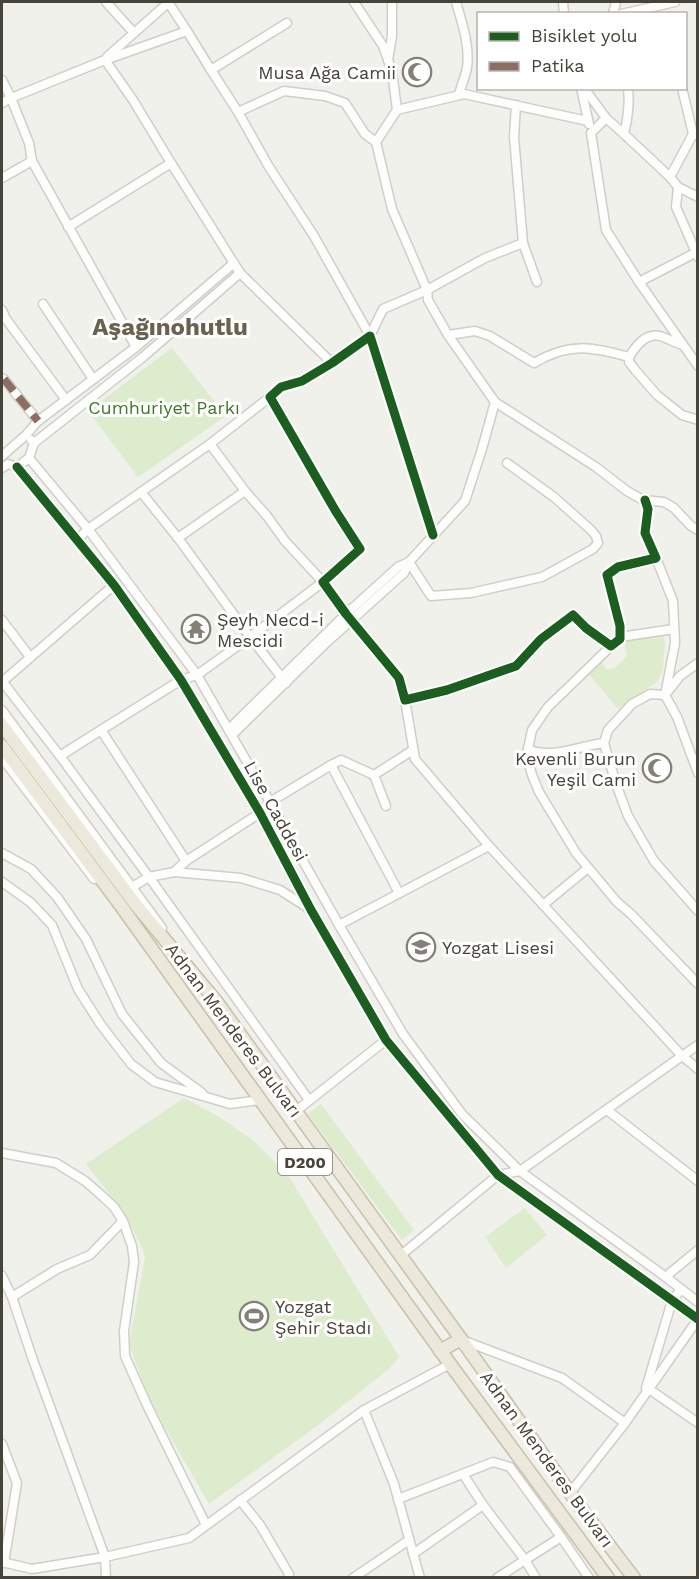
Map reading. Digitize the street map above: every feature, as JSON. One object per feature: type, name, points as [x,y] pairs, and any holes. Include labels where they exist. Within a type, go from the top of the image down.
[{"type":"highway","name":"Adnan Menderes Bulvarı","points":[[2,725],[136,905],[216,1001],[570,1493],[634,1578]]},
{"type":"highway","name":"Adnan Menderes Bulvarı","points":[[2,746],[121,906],[440,1351],[608,1578]]},
{"type":"highway","points":[[440,1351],[461,1339]]},
{"type":"highway","points":[[459,1376],[478,1364]]},
{"type":"street","points":[[106,2],[134,33]]},
{"type":"street","points":[[105,60],[168,2],[314,236],[370,336],[432,535]]},
{"type":"street","points":[[354,2],[383,46],[392,71],[397,110],[376,142]]},
{"type":"street","points":[[388,60],[392,36],[392,2]]},
{"type":"street","points":[[456,2],[468,48],[467,67],[459,95]]},
{"type":"street","points":[[631,12],[667,5]]},
{"type":"street","points":[[211,70],[287,23]]},
{"type":"street","points":[[2,103],[105,60],[187,31]]},
{"type":"street","points":[[105,60],[133,100],[240,273],[332,363]]},
{"type":"street","points":[[2,80],[29,143],[32,161],[136,346]]},
{"type":"street","points":[[583,90],[606,230],[639,282],[698,366]]},
{"type":"street","points":[[585,90],[606,118],[678,187],[698,197]]},
{"type":"street","points":[[624,134],[628,115],[628,90]]},
{"type":"street","points":[[670,177],[695,135],[683,90]]},
{"type":"street","points":[[238,112],[284,92],[325,96],[345,103],[365,134],[376,142],[392,209],[429,300],[448,335],[495,402],[596,467],[627,491],[645,500],[664,502],[674,508],[698,530]]},
{"type":"street","points":[[397,110],[464,94],[588,121]]},
{"type":"street","points":[[516,105],[514,137],[523,243],[537,282]]},
{"type":"street","points":[[591,133],[606,118]]},
{"type":"street","points":[[2,178],[32,161]]},
{"type":"street","points":[[68,227],[171,163]]},
{"type":"street","points":[[639,282],[696,255],[676,207],[678,187]]},
{"type":"street","points":[[77,540],[210,444],[281,387],[302,381],[370,336],[383,309],[427,291],[485,258],[523,243]]},
{"type":"street","points":[[234,263],[136,346],[38,421],[3,455],[5,466],[17,467],[29,458],[34,444],[143,357],[240,273]]},
{"type":"street","points":[[43,304],[93,379]]},
{"type":"street","points":[[2,310],[4,321],[66,400]]},
{"type":"street","points":[[448,335],[475,331],[490,336],[534,363],[560,351],[585,347],[629,357]]},
{"type":"street","points":[[683,345],[660,336],[652,336],[644,339],[635,348],[629,357],[629,362],[657,394],[682,415],[698,420]]},
{"type":"street","points":[[2,378],[38,421]]},
{"type":"street","points":[[60,756],[181,680],[197,675],[323,582],[360,549],[270,397]]},
{"type":"street","points":[[230,732],[398,567],[409,562],[465,501],[495,402]]},
{"type":"street","points":[[26,435],[34,444]]},
{"type":"street","points":[[210,444],[245,492],[267,516],[285,541],[323,582],[399,678],[415,759],[489,846],[682,1056],[698,1069]]},
{"type":"street","name":"Lise Caddesi","points":[[29,458],[88,530],[197,675],[403,1034],[462,1114],[520,1171],[698,1302]]},
{"type":"street","points":[[409,562],[430,596],[471,592],[542,577],[592,549],[598,543],[591,530],[554,497],[507,463]]},
{"type":"street","name":"Lise Caddesi","points":[[17,467],[114,585],[181,680],[260,813],[310,910],[387,1040],[498,1175],[698,1319]]},
{"type":"street","points":[[141,492],[284,681]]},
{"type":"street","points":[[178,538],[245,492]]},
{"type":"street","points":[[645,500],[648,509],[645,533],[673,601],[675,643],[665,695],[677,717],[698,773]]},
{"type":"street","points":[[656,558],[618,567],[607,575],[620,626],[620,639],[548,707],[532,730],[528,760],[540,792],[576,853],[617,902],[698,984]]},
{"type":"street","points":[[114,585],[2,681],[149,877],[309,1100]]},
{"type":"street","points":[[405,700],[447,690],[516,666],[541,639],[573,615],[586,628],[611,646]]},
{"type":"street","points":[[2,620],[30,657]]},
{"type":"street","points":[[620,637],[674,629]]},
{"type":"street","points":[[665,695],[680,676],[698,663]]},
{"type":"street","points":[[665,695],[650,694],[632,704],[608,730],[604,743],[628,816],[654,861],[698,911]]},
{"type":"street","points":[[2,710],[216,1001]]},
{"type":"street","points":[[101,730],[186,861]]},
{"type":"street","points":[[528,749],[532,752],[565,752],[604,743]]},
{"type":"street","points":[[374,775],[413,750]]},
{"type":"street","points":[[2,758],[218,1042]]},
{"type":"street","points":[[174,872],[186,861],[260,813],[270,802],[341,759],[374,775],[386,806]]},
{"type":"street","points":[[331,765],[399,893]]},
{"type":"street","points":[[339,925],[489,846]]},
{"type":"street","points":[[2,853],[31,869],[57,897],[86,939],[122,1014],[160,1063],[207,1097]]},
{"type":"street","points":[[543,905],[588,868]]},
{"type":"street","points":[[132,887],[149,877],[174,872],[241,878],[280,890],[310,910]]},
{"type":"street","points":[[2,882],[30,902],[52,925],[78,989],[101,1025],[131,1064],[155,1082],[230,1104],[260,1100]]},
{"type":"street","points":[[296,1111],[387,1040]]},
{"type":"street","points":[[400,1256],[498,1175],[520,1171],[698,1045]]},
{"type":"street","points":[[607,1110],[698,1180]]},
{"type":"street","points":[[2,1153],[56,1163],[85,1181],[114,1207],[123,1221],[130,1238],[134,1262],[124,1331],[125,1356],[206,1525]]},
{"type":"street","points":[[12,1297],[57,1269],[90,1255],[123,1221]]},
{"type":"street","points":[[667,1278],[698,1250]]},
{"type":"street","points":[[2,1276],[12,1297],[105,1557],[106,1578]]},
{"type":"street","points":[[643,1397],[672,1301],[681,1289]]},
{"type":"street","points":[[570,1493],[625,1423],[698,1319]]},
{"type":"street","points":[[461,1339],[562,1378],[625,1423]]},
{"type":"street","points":[[478,1364],[482,1348]]},
{"type":"street","points":[[2,1444],[17,1483],[3,1562],[32,1574],[189,1538],[364,1410],[450,1364]]},
{"type":"street","points":[[649,1389],[698,1423]]},
{"type":"street","points":[[364,1410],[394,1484],[420,1578]]},
{"type":"street","points":[[398,1499],[493,1462],[510,1467],[589,1578]]},
{"type":"street","points":[[463,1474],[536,1578]]},
{"type":"street","points":[[240,1500],[260,1525],[289,1574],[288,1578]]},
{"type":"street","points":[[413,1554],[483,1505]]},
{"type":"street","points":[[497,1578],[561,1537]]},
{"type":"street","points":[[353,1578],[409,1540]]},
{"type":"green space","name":"Cumhuriyet Parkı","points":[[172,348],[226,416],[138,477],[88,411]]},
{"type":"green space","points":[[663,633],[665,643],[663,669],[658,681],[618,709],[588,673],[600,660],[607,670],[615,668],[627,656],[624,639]]},
{"type":"green space","name":"Yozgat Şehir Stadı","points":[[184,1098],[218,1116],[253,1140],[288,1175],[399,1357],[390,1368],[321,1423],[209,1504],[147,1393],[129,1344],[145,1257],[120,1209],[86,1164]]},
{"type":"green space","points":[[321,1104],[414,1230],[402,1240],[308,1114]]},
{"type":"green space","points":[[525,1208],[547,1235],[506,1268],[485,1237]]},
{"type":"marked path","points":[[4,379],[38,421]]},
{"type":"cycle path","points":[[433,535],[370,336],[332,363],[302,381],[281,387],[270,397],[360,549],[323,582],[346,614],[399,678],[405,700],[447,690],[516,666],[541,639],[573,615],[586,628],[611,646],[620,639],[620,626],[607,575],[618,567],[656,558],[645,533],[648,509],[645,500]]},
{"type":"cycle path","points":[[17,467],[114,585],[181,680],[260,813],[311,910],[386,1040],[498,1175],[698,1319]]},
{"type":"place","name":"Musa Ağa Camii","points":[[417,72]]},
{"type":"place","name":"Şeyh Necd-i Mescidi","points":[[196,629]]},
{"type":"place","name":"Kevenli Burun Yeşil Cami","points":[[657,768]]},
{"type":"place","name":"Yozgat Lisesi","points":[[421,947]]},
{"type":"place","name":"Yozgat Şehir Stadı","points":[[254,1316]]},
{"type":"district","name":"Aşağınohutlu","points":[[170,327]]}]
